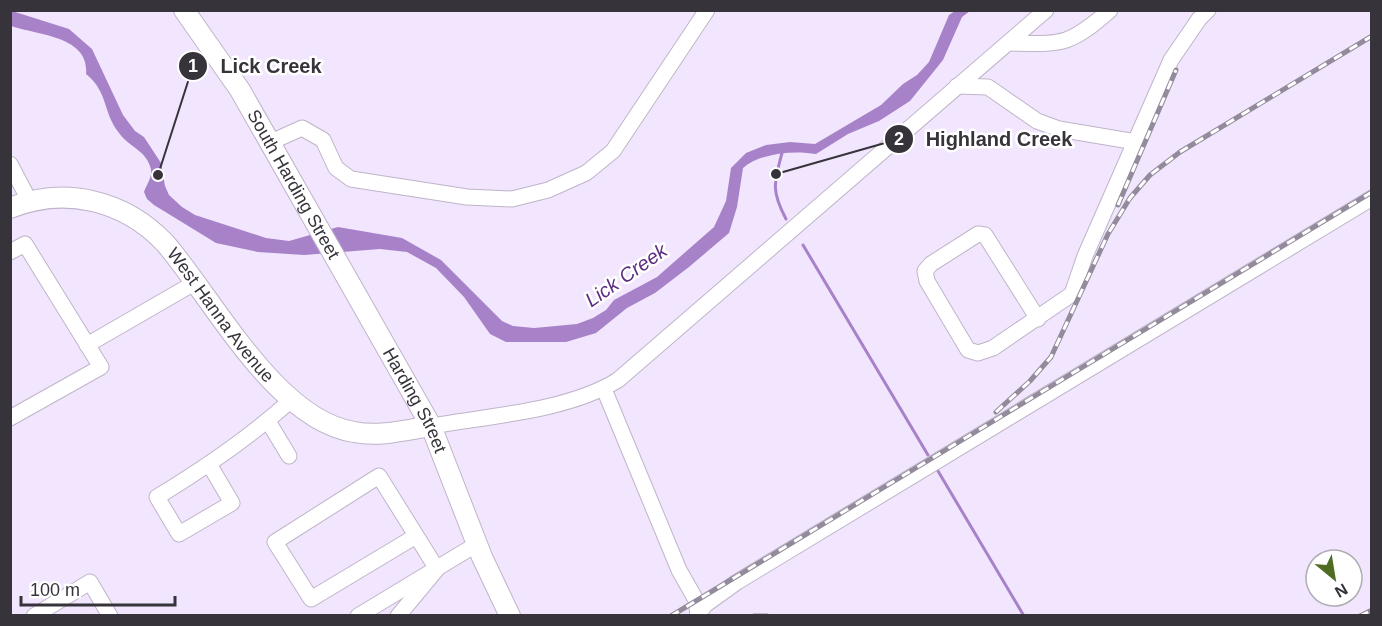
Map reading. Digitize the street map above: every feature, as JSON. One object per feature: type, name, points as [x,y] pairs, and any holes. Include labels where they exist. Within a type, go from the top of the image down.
[{"type":"main road","name":"South Harding Street","points":[[184,10],[230,74],[360,298]]},
{"type":"main road","name":"West Hanna Avenue","points":[[10,208],[30,202],[63,197],[105,204],[127,214],[158,236],[272,382],[290,401],[322,422],[353,432],[383,433],[431,426]]},
{"type":"main road","name":"Harding Street","points":[[360,298],[431,426],[477,544]]},
{"type":"main road","points":[[477,544],[510,615]]},
{"type":"lane","points":[[271,142],[302,128],[323,140],[336,168],[351,179],[467,197],[512,199],[548,190],[586,173],[613,151],[707,10]]},
{"type":"lane","points":[[431,426],[538,407],[604,389],[618,380],[1046,10]]},
{"type":"lane","points":[[1008,43],[1051,44],[1072,40],[1110,10]]},
{"type":"lane","points":[[1038,319],[985,235],[978,234],[931,264],[925,271],[927,281],[968,350],[978,353],[993,348],[1038,319],[1072,294],[1084,256],[1171,60],[1199,19],[1208,10]]},
{"type":"lane","points":[[981,66],[988,87]]},
{"type":"lane","points":[[957,87],[988,87],[1037,120],[1059,129],[1136,142]]},
{"type":"lane","points":[[10,164],[30,202]]},
{"type":"lane","points":[[697,615],[705,605],[737,582],[1371,198]]},
{"type":"lane","points":[[10,252],[25,244],[101,367],[10,418]]},
{"type":"lane","points":[[87,345],[196,282]]},
{"type":"lane","points":[[604,389],[679,570],[696,600],[697,615]]},
{"type":"lane","points":[[209,464],[232,503],[179,534],[157,497],[209,464],[268,421],[290,401]]},
{"type":"lane","points":[[268,421],[289,456]]},
{"type":"lane","points":[[417,536],[311,599],[275,542],[379,476],[417,536],[437,569]]},
{"type":"lane","points":[[358,615],[477,544]]},
{"type":"lane","points":[[398,615],[437,569]]},
{"type":"lane","points":[[34,615],[90,582],[110,615]]},
{"type":"shaded area","name":"Lick Creek","points":[[12,11],[69,29],[92,49],[123,115],[135,131],[144,137],[161,163],[169,195],[195,215],[266,238],[289,241],[338,227],[402,238],[441,260],[502,321],[513,326],[534,328],[577,324],[593,318],[606,310],[614,300],[657,277],[714,227],[726,201],[731,168],[746,153],[766,145],[790,142],[815,144],[881,105],[929,62],[949,15],[955,11],[970,11],[962,17],[943,60],[910,101],[879,121],[848,134],[816,154],[798,152],[778,154],[758,159],[743,168],[737,207],[729,233],[655,293],[627,308],[596,333],[566,342],[506,342],[490,334],[464,297],[436,268],[407,252],[380,249],[304,255],[258,252],[216,243],[154,205],[147,199],[144,192],[151,173],[148,161],[114,125],[102,95],[86,74],[85,61],[80,52],[71,44],[60,39],[11,26]]},
{"type":"waterway","points":[[782,153],[775,187],[786,219]]},
{"type":"waterway","points":[[803,245],[928,455]]},
{"type":"waterway","points":[[938,471],[1024,616]]},
{"type":"railway","points":[[996,412],[1030,381],[1051,357],[1108,234],[1130,198],[1150,175],[1180,152],[1372,36]]},
{"type":"railway","points":[[1118,205],[1176,70]]},
{"type":"railway","points":[[671,616],[1372,192]]},
{"type":"railway","points":[[1360,616],[1372,610]]},
{"type":"railway","points":[[754,616],[767,616]]},
{"type":"place","name":"Highland Creek","points":[[776,174]]},
{"type":"place","name":"Lick Creek","points":[[158,175]]}]
